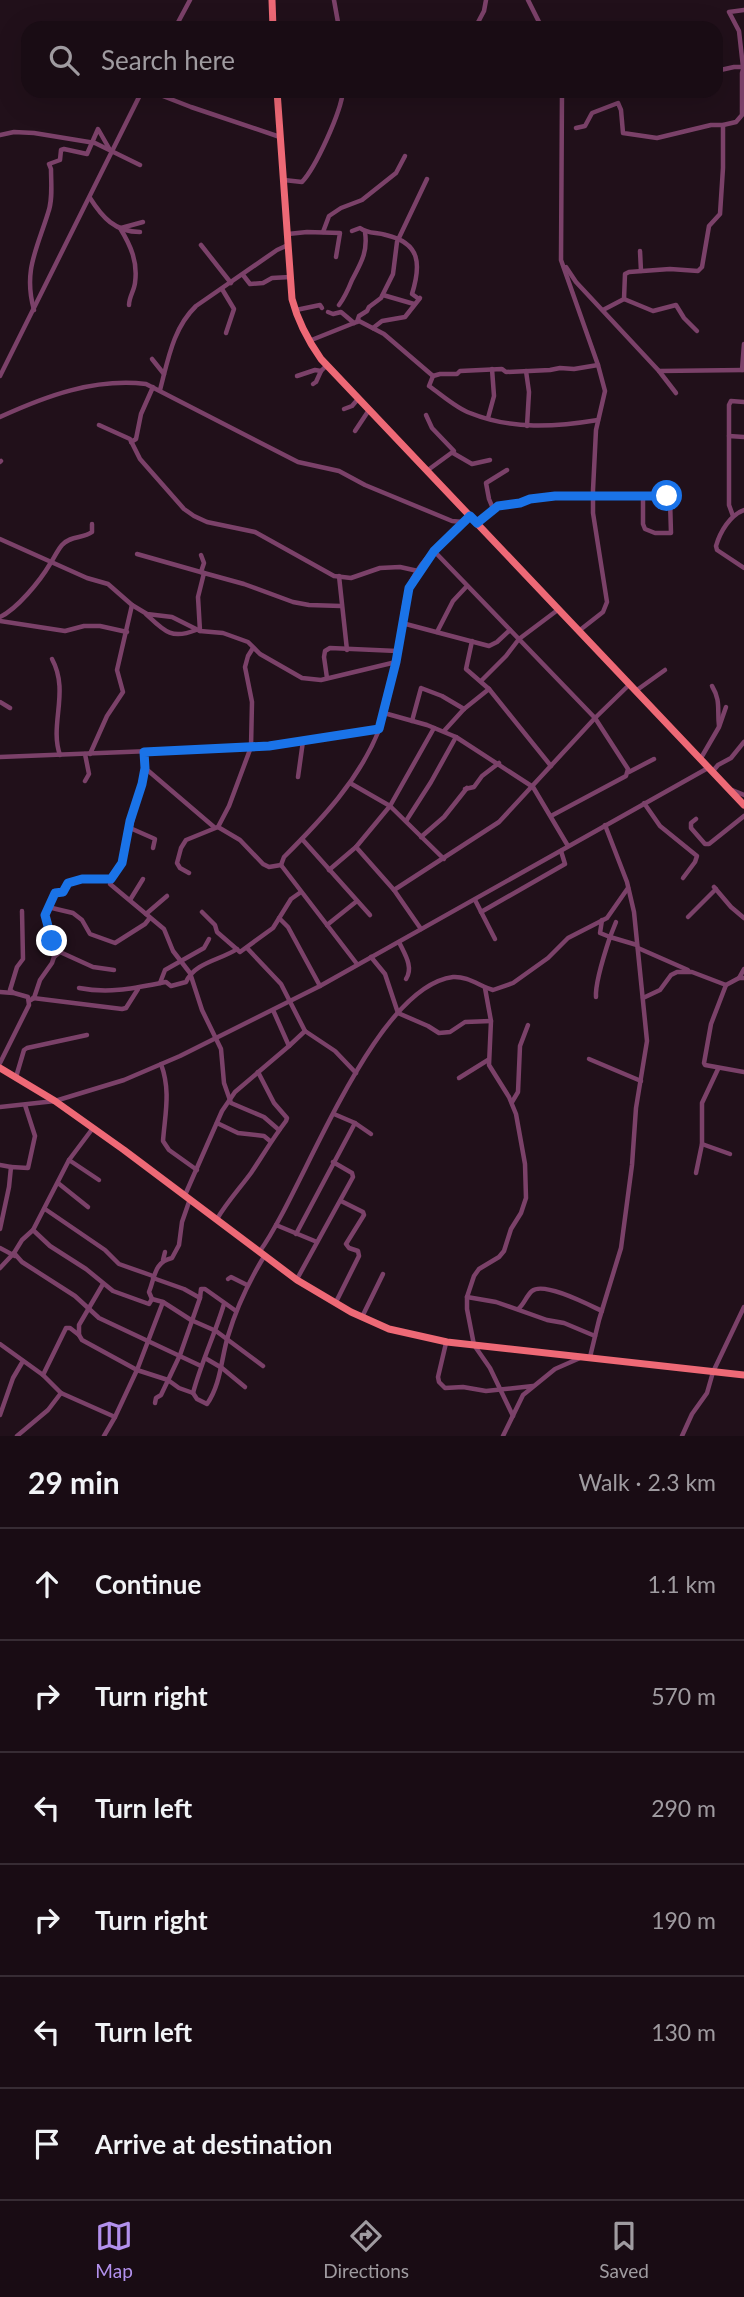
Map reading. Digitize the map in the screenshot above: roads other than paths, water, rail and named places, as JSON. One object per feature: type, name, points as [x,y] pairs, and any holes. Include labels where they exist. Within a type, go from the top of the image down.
[{"type":"main road","points":[[272,0],[273,21]]},
{"type":"main road","points":[[277,98],[290,234],[290,276],[295,310],[308,342],[324,368],[359,399],[744,805]]},
{"type":"main road","points":[[0,1065],[93,1128],[297,1280],[362,1317],[389,1329],[447,1342],[744,1375]]},
{"type":"street","points":[[179,21],[190,0]]},
{"type":"street","points":[[334,0],[338,21]]},
{"type":"street","points":[[479,21],[486,0]]},
{"type":"street","points":[[527,0],[538,21]]},
{"type":"street","points":[[576,128],[585,126],[592,113],[618,103],[623,132],[657,138],[736,122],[742,115],[744,66],[739,31],[729,12],[744,10]]},
{"type":"street","points":[[723,69],[744,66]]},
{"type":"street","points":[[0,376],[138,98]]},
{"type":"street","points":[[168,98],[280,137]]},
{"type":"street","points":[[283,180],[302,182],[306,177],[325,142],[342,98]]},
{"type":"street","points":[[562,98],[561,260],[571,280],[605,391],[593,461],[593,498],[594,523],[607,602],[603,612],[580,630]]},
{"type":"street","points":[[624,299],[625,274],[629,272],[670,269],[698,271],[702,267],[709,226],[720,214],[723,125]]},
{"type":"street","points":[[34,310],[29,286],[31,261],[49,212],[49,164],[60,160],[61,150],[64,149],[87,154],[98,129],[111,150]]},
{"type":"street","points":[[0,135],[14,132],[34,133],[92,142],[140,165]]},
{"type":"street","points":[[323,232],[329,216],[362,200],[396,173],[405,156]]},
{"type":"street","points":[[356,323],[359,316],[368,311],[383,295],[393,274],[397,242],[427,179]]},
{"type":"street","points":[[90,198],[101,216],[125,231],[139,232]]},
{"type":"street","points":[[120,228],[143,222]]},
{"type":"street","points":[[120,228],[136,264],[135,284],[128,300],[129,305]]},
{"type":"street","points":[[352,231],[360,228],[365,232],[385,234],[399,240],[412,250],[418,259],[412,294],[419,298],[405,317],[382,321],[373,328]]},
{"type":"street","points":[[339,305],[346,297],[365,256],[365,232]]},
{"type":"street","points":[[290,234],[340,233],[336,257]]},
{"type":"street","points":[[201,245],[230,284]]},
{"type":"street","points":[[160,390],[178,328],[186,316],[277,250],[288,245]]},
{"type":"street","points":[[640,251],[641,271]]},
{"type":"street","points":[[243,275],[250,284],[290,276]]},
{"type":"street","points":[[563,287],[571,280]]},
{"type":"street","points":[[571,280],[603,310],[676,393]]},
{"type":"street","points":[[222,289],[234,306],[226,332]]},
{"type":"street","points":[[383,295],[414,304]]},
{"type":"street","points":[[603,310],[624,299]]},
{"type":"street","points":[[624,299],[653,311],[676,305],[697,331]]},
{"type":"street","points":[[295,310],[311,305],[320,305],[322,308]]},
{"type":"street","points":[[328,312],[341,312],[356,323]]},
{"type":"street","points":[[308,342],[359,321],[384,334],[433,376]]},
{"type":"street","points":[[659,371],[743,370],[744,344]]},
{"type":"street","points":[[152,359],[164,374]]},
{"type":"street","points":[[598,365],[574,369],[506,372],[502,369],[460,371],[457,374],[433,376],[429,386],[468,413],[517,426],[562,425],[598,420]]},
{"type":"street","points":[[297,376],[324,368]]},
{"type":"street","points":[[313,384],[324,368]]},
{"type":"street","points":[[488,418],[494,396],[492,369]]},
{"type":"street","points":[[526,371],[529,392],[527,426]]},
{"type":"street","points":[[0,417],[63,392],[125,382],[146,384],[298,462],[340,471],[365,485],[452,521],[463,522]]},
{"type":"street","points":[[131,442],[136,439],[141,414],[153,387]]},
{"type":"street","points":[[344,409],[359,399]]},
{"type":"street","points":[[733,516],[729,505],[729,404],[731,401],[744,402]]},
{"type":"street","points":[[355,431],[369,410]]},
{"type":"street","points":[[426,415],[432,428],[453,448],[453,453]]},
{"type":"street","points":[[99,425],[131,442],[140,459],[184,509],[207,522],[255,533],[326,572],[339,576],[351,578],[380,568],[418,571]]},
{"type":"street","points":[[729,436],[744,437]]},
{"type":"street","points":[[427,471],[453,453]]},
{"type":"street","points":[[453,453],[472,464],[490,460]]},
{"type":"street","points":[[494,511],[486,483],[507,470]]},
{"type":"street","points":[[477,523],[504,504],[530,499],[555,496],[669,497],[671,533],[655,533],[645,529],[643,498]]},
{"type":"street","points":[[744,510],[733,516],[716,546],[717,550],[744,568]]},
{"type":"street","points":[[281,865],[284,857],[351,783],[379,729],[384,713],[409,588],[434,551],[470,516]]},
{"type":"street","points":[[0,619],[11,611],[52,562],[64,543],[71,538],[90,535],[92,524]]},
{"type":"street","points":[[0,539],[87,578],[108,584],[167,633],[185,634],[198,630]]},
{"type":"street","points":[[434,551],[595,718],[629,772]]},
{"type":"street","points":[[137,554],[244,583],[292,602],[341,606]]},
{"type":"street","points":[[198,630],[198,597],[204,563],[201,555]]},
{"type":"street","points":[[339,576],[347,650]]},
{"type":"street","points":[[437,632],[453,601],[467,586]]},
{"type":"street","points":[[85,781],[89,774],[88,754],[107,716],[123,692],[117,670],[132,605]]},
{"type":"street","points":[[481,681],[519,639],[559,609]]},
{"type":"street","points":[[144,612],[179,619],[198,630],[223,633],[247,642],[260,654],[302,678],[317,680],[396,662]]},
{"type":"street","points":[[0,619],[65,631],[84,626],[100,626],[127,632]]},
{"type":"street","points":[[402,623],[491,646],[510,630]]},
{"type":"street","points":[[472,641],[466,669],[489,689],[551,766]]},
{"type":"street","points":[[189,873],[177,863],[181,848],[186,840],[216,827],[229,806],[251,747],[252,702],[245,667],[253,648]]},
{"type":"street","points":[[327,678],[324,657],[330,648],[397,651]]},
{"type":"street","points":[[52,659],[58,670],[60,689],[57,746],[60,755]]},
{"type":"street","points":[[637,690],[665,670]]},
{"type":"street","points":[[394,891],[499,822],[630,683]]},
{"type":"street","points":[[712,686],[719,697],[719,727]]},
{"type":"street","points":[[412,721],[421,688],[464,709]]},
{"type":"street","points":[[444,731],[464,709],[489,689]]},
{"type":"street","points":[[0,702],[10,708]]},
{"type":"street","points":[[701,758],[719,727],[726,707]]},
{"type":"street","points":[[384,713],[444,731],[533,786],[568,846]]},
{"type":"street","points":[[330,870],[356,847],[390,806],[434,728]]},
{"type":"street","points":[[0,757],[251,747],[379,729]]},
{"type":"street","points":[[405,821],[456,737]]},
{"type":"street","points":[[298,777],[303,741]]},
{"type":"street","points":[[0,1107],[55,1101],[124,1080],[216,1038],[320,986],[605,825],[731,758],[744,742]]},
{"type":"street","points":[[144,752],[145,768],[122,863],[111,886],[164,929],[181,962],[190,973],[202,1010],[222,1055],[224,1083],[230,1100],[242,1109],[264,1117],[279,1130]]},
{"type":"street","points":[[551,816],[654,759]]},
{"type":"street","points":[[421,837],[444,817],[465,789],[474,787],[482,776],[499,764]]},
{"type":"street","points":[[145,768],[216,827],[245,844],[263,864],[268,867],[281,865]]},
{"type":"street","points":[[351,783],[390,806],[444,859]]},
{"type":"street","points":[[731,789],[744,795]]},
{"type":"street","points":[[645,803],[660,826],[697,856],[683,878]]},
{"type":"street","points":[[696,819],[691,823],[691,828],[705,844],[709,844],[744,816]]},
{"type":"street","points":[[503,1436],[521,1398],[533,1386],[555,1369],[587,1357],[621,1248],[636,1108],[648,1041],[634,912],[605,825]]},
{"type":"street","points":[[130,828],[155,839],[153,848]]},
{"type":"street","points":[[302,839],[370,915]]},
{"type":"street","points":[[356,847],[394,891],[421,929]]},
{"type":"street","points":[[481,912],[565,864],[561,851]]},
{"type":"street","points":[[281,865],[357,965]]},
{"type":"street","points":[[0,1065],[30,999],[54,957],[45,915],[55,893],[63,892],[68,883],[82,879],[113,878]]},
{"type":"street","points":[[130,900],[143,879]]},
{"type":"street","points":[[43,1375],[66,1328],[70,1328],[82,1340],[137,1370],[168,1380],[207,1404],[222,1368],[227,1338],[236,1311],[262,1253],[356,1073],[373,1045],[398,1013],[424,989],[448,979],[457,977],[493,990],[513,982],[548,958],[568,938],[607,918],[628,888]]},
{"type":"street","points":[[688,917],[715,888],[744,918]]},
{"type":"street","points":[[202,912],[215,925],[217,932],[240,952],[265,935],[291,899],[301,892]]},
{"type":"street","points":[[50,905],[52,908],[73,913],[82,920],[90,934],[115,943],[145,924],[147,916],[167,896]]},
{"type":"street","points":[[474,899],[495,939]]},
{"type":"street","points":[[327,925],[357,901]]},
{"type":"street","points":[[13,993],[10,990],[13,978],[23,959],[22,911]]},
{"type":"street","points":[[279,918],[288,927],[320,986]]},
{"type":"street","points":[[602,920],[600,933],[726,985],[742,978],[744,969]]},
{"type":"street","points":[[596,997],[595,988],[616,922]]},
{"type":"street","points":[[160,983],[165,971],[204,948],[209,939]]},
{"type":"street","points":[[399,942],[409,965],[410,972],[406,979]]},
{"type":"street","points":[[247,948],[281,984],[305,1031],[335,1051],[356,1073]]},
{"type":"street","points":[[79,988],[104,991],[166,982],[171,986],[181,984],[186,982],[190,973],[237,949]]},
{"type":"street","points":[[54,957],[60,952],[93,967],[114,970]]},
{"type":"street","points":[[372,957],[385,974],[398,1013],[439,1033],[450,1032],[465,1022],[491,1021]]},
{"type":"street","points":[[643,998],[660,990],[671,975],[677,972],[692,972]]},
{"type":"street","points":[[726,985],[711,1024],[705,1065],[744,1072]]},
{"type":"street","points":[[485,987],[491,1021],[489,1066],[500,1081],[516,1114],[525,1164],[526,1198],[521,1213],[510,1229],[504,1251],[479,1269],[469,1286],[467,1297],[474,1345],[490,1368],[513,1416]]},
{"type":"street","points":[[0,992],[30,999],[122,1009],[126,1008],[138,988]]},
{"type":"street","points":[[273,1010],[289,1046]]},
{"type":"street","points":[[511,1103],[517,1092],[520,1046],[528,1025]]},
{"type":"street","points":[[163,1260],[172,1258],[179,1245],[181,1222],[197,1170],[230,1100],[235,1092],[305,1031]]},
{"type":"street","points":[[16,1077],[27,1048],[87,1035]]},
{"type":"street","points":[[589,1059],[641,1081]]},
{"type":"street","points":[[460,1078],[488,1060]]},
{"type":"street","points":[[161,1064],[168,1101],[163,1141],[169,1150],[197,1170]]},
{"type":"street","points":[[696,1173],[702,1144],[702,1103],[718,1069]]},
{"type":"street","points":[[217,1219],[287,1118],[274,1103],[258,1072]]},
{"type":"street","points":[[226,1093],[235,1092]]},
{"type":"street","points":[[0,1165],[28,1168],[35,1144],[25,1105]]},
{"type":"street","points":[[334,1114],[372,1134]]},
{"type":"street","points":[[217,1123],[238,1133],[264,1136],[270,1141]]},
{"type":"street","points":[[296,1234],[355,1123]]},
{"type":"street","points":[[0,1268],[33,1230],[69,1160],[93,1128]]},
{"type":"street","points":[[702,1144],[730,1154]]},
{"type":"street","points":[[69,1160],[99,1180]]},
{"type":"street","points":[[297,1280],[353,1175],[333,1162]]},
{"type":"street","points":[[0,1229],[11,1167]]},
{"type":"street","points":[[58,1183],[88,1207]]},
{"type":"street","points":[[336,1303],[359,1256],[358,1251],[346,1244],[364,1215],[341,1201]]},
{"type":"street","points":[[45,1209],[105,1250],[119,1264],[184,1289],[200,1298]]},
{"type":"street","points":[[276,1225],[317,1241]]},
{"type":"street","points":[[33,1230],[50,1246],[86,1269],[113,1291],[149,1304],[153,1277],[165,1252]]},
{"type":"street","points":[[0,1248],[75,1296],[88,1310],[115,1328],[180,1355],[201,1367]]},
{"type":"street","points":[[362,1317],[383,1274]]},
{"type":"street","points":[[228,1279],[231,1277],[247,1285]]},
{"type":"street","points":[[79,1335],[79,1325],[103,1284]]},
{"type":"street","points":[[155,1403],[180,1355],[203,1288],[236,1311]]},
{"type":"street","points":[[517,1310],[532,1291],[538,1289],[572,1297],[602,1311]]},
{"type":"street","points":[[467,1297],[496,1302],[547,1320],[564,1323],[595,1336]]},
{"type":"street","points":[[150,1298],[163,1302],[191,1320],[216,1331],[263,1366]]},
{"type":"street","points":[[104,1436],[149,1343],[163,1302]]},
{"type":"street","points":[[193,1393],[224,1304]]},
{"type":"street","points":[[682,1436],[707,1393],[713,1372],[744,1307]]},
{"type":"street","points":[[447,1342],[438,1377],[445,1388],[463,1387],[486,1391],[533,1386]]},
{"type":"street","points":[[0,1344],[43,1375],[61,1393],[115,1417]]},
{"type":"street","points":[[205,1358],[245,1387]]},
{"type":"street","points":[[0,1415],[13,1378],[23,1362]]},
{"type":"street","points":[[17,1436],[48,1410],[61,1393]]}]
